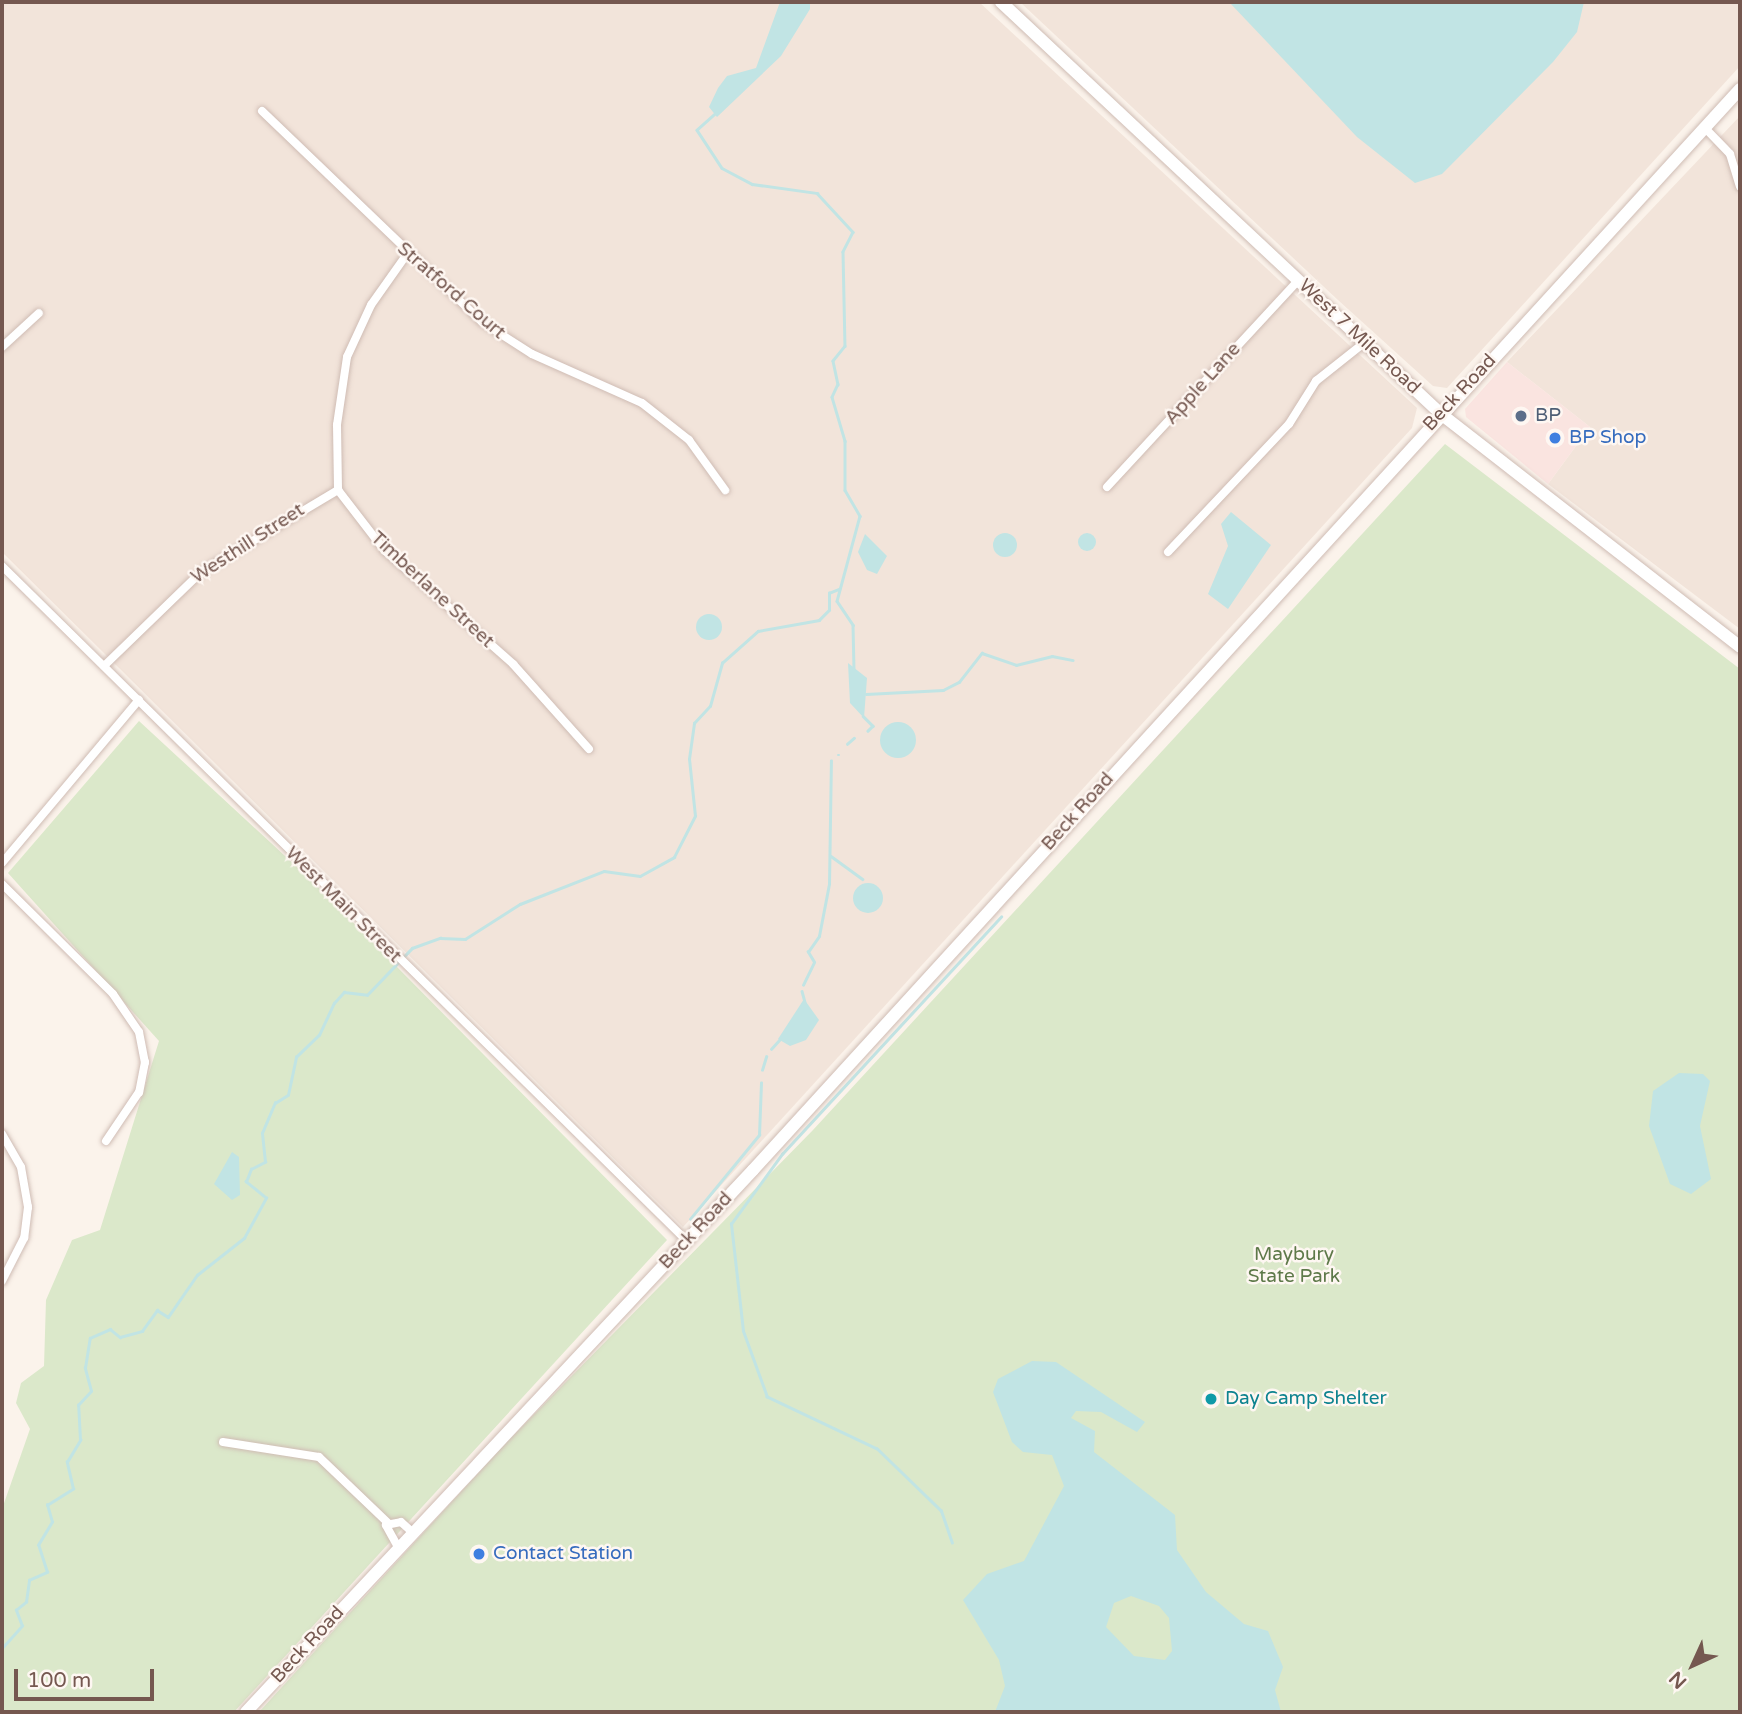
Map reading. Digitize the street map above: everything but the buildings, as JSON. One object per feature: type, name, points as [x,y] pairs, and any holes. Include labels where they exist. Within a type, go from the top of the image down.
[{"type":"main road","name":"West 7 Mile Road","points":[[1001,2],[1441,414],[1740,647]]},
{"type":"main road","name":"Beck Road","points":[[246,1712],[687,1241],[1740,89]]},
{"type":"street","name":"Stratford Court","points":[[262,111],[407,254],[510,342],[662,416],[689,440],[725,489]]},
{"type":"street","points":[[1705,128],[1730,154],[1740,187]]},
{"type":"street","points":[[338,490],[337,425],[348,357],[370,305],[407,254]]},
{"type":"street","name":"Apple Lane","points":[[1107,487],[1299,280]]},
{"type":"street","points":[[2,347],[39,313]]},
{"type":"street","points":[[1168,552],[1289,424],[1316,381],[1365,342]]},
{"type":"street","name":"Westhill Street","points":[[104,666],[201,572],[338,490]]},
{"type":"street","name":"Timberlane Street","points":[[338,490],[385,551],[520,671],[589,749]]},
{"type":"street","name":"West Main Street","points":[[2,566],[687,1241]]},
{"type":"street","points":[[2,863],[139,700]]},
{"type":"street","points":[[2,884],[113,994],[139,1032],[145,1062],[139,1092],[106,1141]]},
{"type":"street","points":[[2,1134],[22,1167],[29,1207],[24,1238],[2,1281]]},
{"type":"street","points":[[223,1442],[318,1457],[388,1523],[388,1536],[398,1547]]},
{"type":"street","points":[[388,1523],[401,1521],[412,1532]]},
{"type":"shaded area","points":[[2,2],[979,2],[1417,408],[1412,428],[683,1227],[2,552]]},
{"type":"shaded area","points":[[1020,2],[1740,2],[1740,66],[1447,388],[1433,386]]},
{"type":"shaded area","points":[[1740,116],[1740,629],[1548,484],[1590,427],[1507,362]]},
{"type":"shaded area","points":[[1507,362],[1590,427],[1548,484],[1466,417],[1465,409]]},
{"type":"green space","name":"Maybury State Park","points":[[1445,444],[1740,669],[1740,1712],[259,1712],[502,1447],[813,1130]]},
{"type":"green space","points":[[139,721],[311,880],[667,1240],[234,1712],[2,1712],[2,1509],[30,1429],[16,1403],[21,1383],[44,1366],[46,1300],[72,1240],[100,1230],[159,1041],[8,873]]},
{"type":"water","points":[[780,2],[810,2],[810,9],[781,56],[717,117],[709,107],[718,88],[727,76],[756,68]]},
{"type":"water","points":[[1229,2],[1584,2],[1577,32],[1553,62],[1442,174],[1415,183],[1357,137]]},
{"type":"water","points":[[1231,512],[1271,545],[1228,609],[1208,594],[1228,546],[1221,524]]},
{"type":"water","points":[[1005,533],[1014,536],[1017,545],[1014,554],[1005,557],[996,554],[993,545],[996,536]]},
{"type":"water","points":[[1087,533],[1093,536],[1096,542],[1093,548],[1087,551],[1081,548],[1078,542],[1081,536]]},
{"type":"water","points":[[865,534],[887,556],[877,574],[867,570],[858,552]]},
{"type":"water","points":[[709,614],[718,618],[722,627],[718,636],[709,640],[700,636],[696,627],[700,618]]},
{"type":"water","points":[[848,663],[867,678],[864,718],[850,703]]},
{"type":"water","points":[[898,722],[910,728],[916,740],[910,752],[898,758],[886,752],[880,740],[886,728]]},
{"type":"water","points":[[868,883],[874,884],[882,892],[882,904],[874,912],[868,913],[862,912],[854,904],[853,898],[854,892],[862,884]]},
{"type":"water","points":[[804,999],[819,1020],[806,1040],[790,1046],[778,1039]]},
{"type":"water","points":[[1679,1073],[1703,1074],[1710,1081],[1700,1126],[1711,1179],[1691,1194],[1670,1184],[1649,1126],[1653,1091]]},
{"type":"water","points":[[232,1152],[239,1157],[240,1195],[232,1200],[214,1184]]},
{"type":"water","points":[[1032,1361],[1056,1362],[1145,1422],[1137,1432],[1101,1412],[1076,1411],[1071,1418],[1095,1431],[1094,1452],[1175,1515],[1177,1550],[1206,1592],[1244,1624],[1268,1631],[1283,1667],[1275,1690],[1281,1712],[995,1712],[1005,1686],[999,1660],[963,1600],[987,1574],[1024,1561],[1064,1486],[1052,1455],[1023,1452],[1012,1442],[993,1392],[998,1379]],"holes":[[[1131,1596],[1159,1606],[1169,1618],[1172,1651],[1165,1660],[1134,1656],[1106,1627],[1114,1603]]]},
{"type":"waterway","points":[[715,114],[697,130],[722,168],[752,184],[817,193],[853,232],[843,252],[845,346],[833,361],[838,384],[832,397],[845,441],[845,490],[860,516],[837,601],[853,625],[854,669]]},
{"type":"waterway","points":[[2,1648],[22,1626],[16,1610],[26,1602],[29,1580],[47,1572],[38,1545],[52,1522],[47,1505],[73,1489],[67,1462],[80,1440],[78,1405],[91,1391],[85,1368],[90,1338],[110,1329],[120,1337],[142,1331],[157,1310],[168,1317],[197,1275],[244,1238],[266,1198],[246,1182],[251,1169],[265,1162],[262,1133],[275,1103],[288,1095],[296,1057],[319,1035],[334,1003],[344,992],[367,995],[412,948],[440,938],[465,939],[520,904],[604,871],[640,876],[674,857],[695,816],[689,759],[694,723],[710,706],[722,663],[758,631],[819,620],[829,610],[829,593],[839,589]]},
{"type":"waterway","points":[[866,694],[943,690],[959,682],[982,653],[1016,665],[1052,656],[1073,660]]},
{"type":"waterway","points":[[863,716],[873,726],[868,731]]},
{"type":"waterway","points":[[847,744],[854,738]]},
{"type":"waterway","points":[[803,985],[814,962],[808,952],[819,936],[829,884],[831,761]]},
{"type":"waterway","points":[[831,856],[863,879]]},
{"type":"waterway","points":[[952,1543],[941,1511],[877,1449],[767,1397],[743,1331],[731,1224],[782,1154],[1001,917]]},
{"type":"waterway","points":[[802,991],[805,1002]]},
{"type":"waterway","points":[[771,1049],[780,1039]]},
{"type":"waterway","points":[[762,1070],[766,1057]]},
{"type":"waterway","points":[[690,1219],[759,1135],[761,1083]]},
{"type":"place","name":"BP","points":[[1521,416]]},
{"type":"place","name":"BP Shop","points":[[1555,438]]},
{"type":"place","name":"Day Camp Shelter","points":[[1211,1399]]},
{"type":"place","name":"Contact Station","points":[[479,1554]]}]
